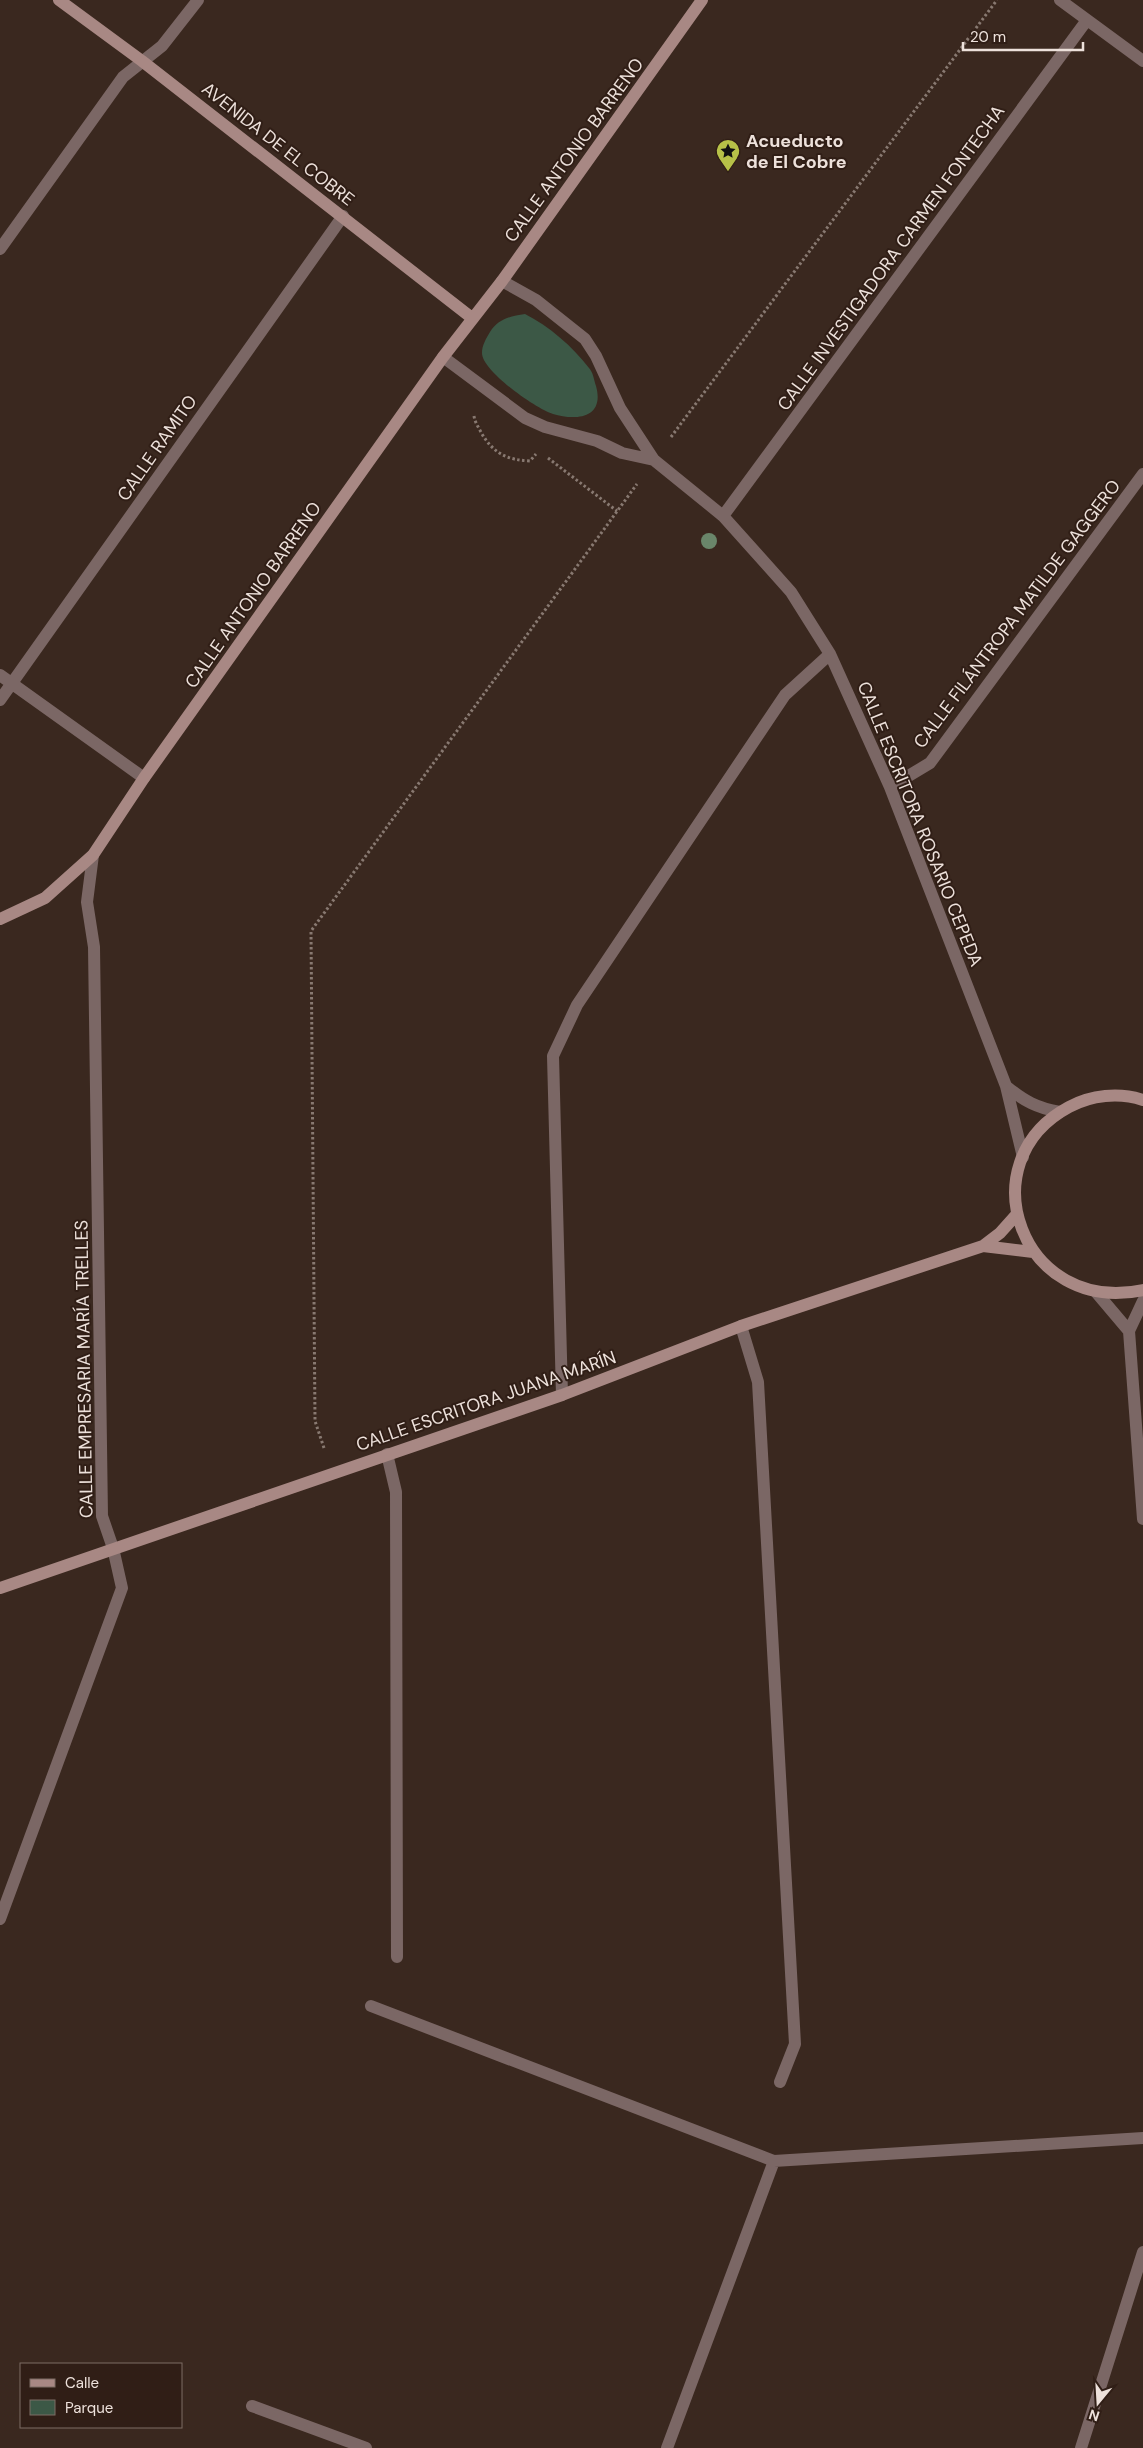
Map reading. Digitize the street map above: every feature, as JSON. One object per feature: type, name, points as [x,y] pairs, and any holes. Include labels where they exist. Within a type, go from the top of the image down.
[{"type":"street","name":"AVENIDA DE EL COBRE","points":[[59,0],[142,61],[472,318]]},
{"type":"street","points":[[0,249],[123,77],[162,46],[198,0]]},
{"type":"street","name":"CALLE ANTONIO BARRENO","points":[[0,919],[45,898],[93,855],[144,778],[443,357],[502,281],[702,0]]},
{"type":"street","points":[[1060,0],[1143,61]]},
{"type":"street","name":"CALLE INVESTIGADORA CARMEN FONTECHA","points":[[724,516],[1087,20]]},
{"type":"street","name":"CALLE RAMITO","points":[[0,700],[343,216]]},
{"type":"street","points":[[502,281],[536,300],[585,339],[596,356],[620,408],[654,460]]},
{"type":"street","points":[[443,357],[525,418],[546,427],[597,441],[622,453],[654,460]]},
{"type":"street","name":"CALLE ESCRITORA ROSARIO CEPEDA","points":[[654,460],[724,516],[791,592],[830,654],[890,787],[1006,1086],[1023,1157]]},
{"type":"street","name":"CALLE FILÁNTROPA MATILDE GAGGERO","points":[[890,787],[930,763],[1143,474]]},
{"type":"street","points":[[562,1395],[553,1056],[577,1005],[785,695],[830,654]]},
{"type":"street","points":[[0,675],[144,778]]},
{"type":"street","name":"CALLE EMPRESARIA MARÍA TRELLES","points":[[0,1919],[122,1588],[113,1548],[102,1516],[94,947],[87,902],[93,855]]},
{"type":"street","name":"CALLE ESCRITORA ROSARIO CEPEDA","points":[[1006,1086],[1025,1102],[1039,1108],[1060,1112]]},
{"type":"street","points":[[1143,1100],[1117,1096],[1097,1097],[1078,1102],[1060,1112],[1044,1125],[1032,1140],[1023,1157],[1015,1195],[1017,1214],[1023,1232],[1033,1252],[1047,1268],[1065,1281],[1096,1292],[1127,1294],[1143,1290]]},
{"type":"street","points":[[983,1246],[1000,1233],[1017,1214]]},
{"type":"street","points":[[983,1246],[1033,1252]]},
{"type":"street","name":"CALLE ESCRITORA JUANA MARÍN","points":[[0,1588],[332,1472],[562,1395],[741,1326],[983,1246]]},
{"type":"street","points":[[1096,1292],[1130,1331]]},
{"type":"street","points":[[1143,1301],[1130,1331],[1143,1519]]},
{"type":"street","points":[[741,1326],[758,1382],[795,2044],[780,2082]]},
{"type":"street","points":[[387,1454],[396,1492],[397,1957]]},
{"type":"street","points":[[371,2006],[774,2161],[1143,2138]]},
{"type":"street","points":[[667,2448],[774,2161]]},
{"type":"street","points":[[1081,2448],[1143,2252]]},
{"type":"street","points":[[252,2406],[366,2448]]},
{"type":"path","points":[[332,1472],[315,1421],[311,931],[654,460],[997,0]]},
{"type":"path","points":[[485,388],[473,408],[475,420],[489,445],[499,454],[515,460],[530,462],[539,450]]},
{"type":"path","points":[[547,456],[617,511]]},
{"type":"green space","points":[[525,314],[560,338],[576,352],[590,370],[598,397],[592,411],[586,415],[571,417],[545,411],[500,379],[484,361],[483,347],[493,328],[505,319]]},
{"type":"place","name":"Acueducto de El Cobre","points":[[728,172]]}]
